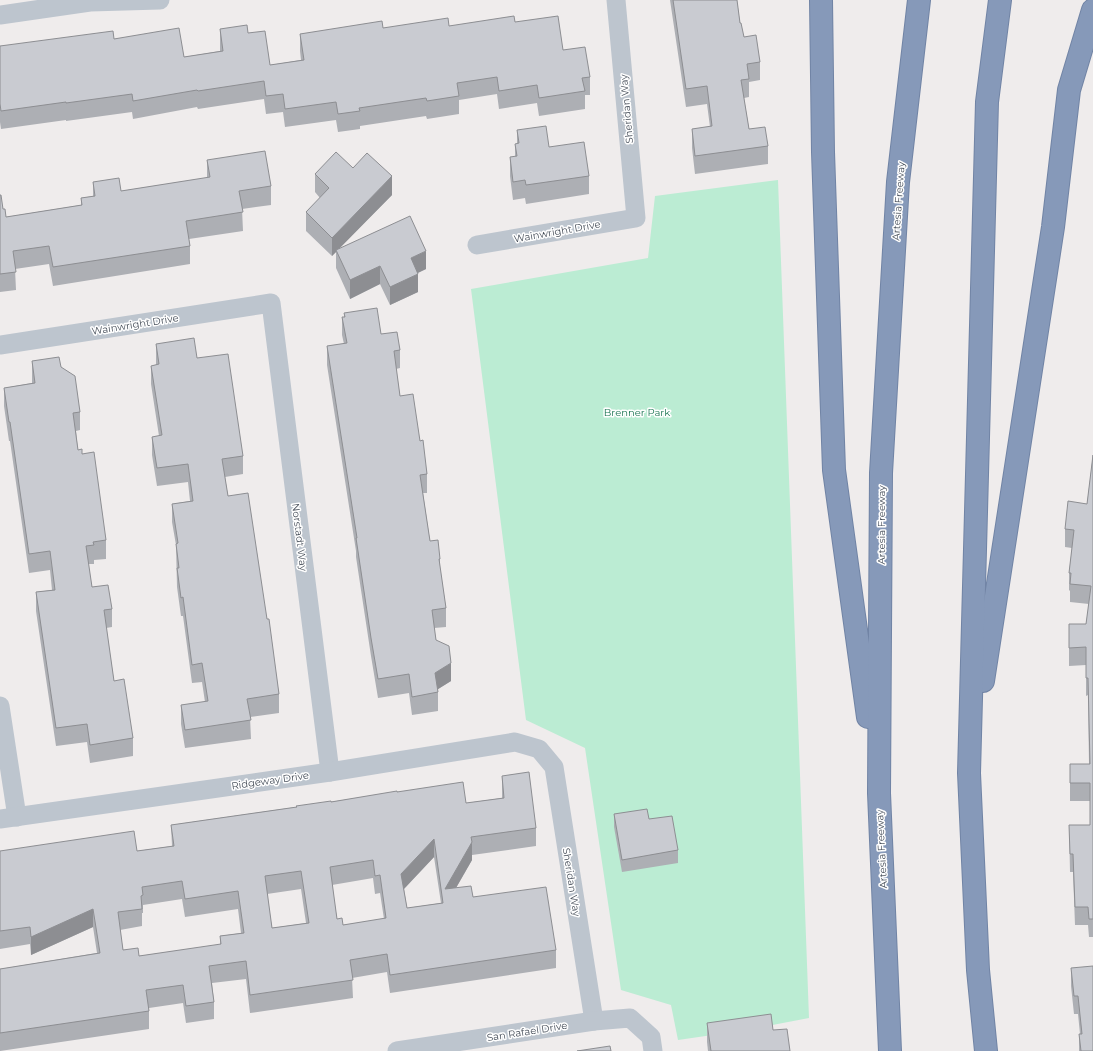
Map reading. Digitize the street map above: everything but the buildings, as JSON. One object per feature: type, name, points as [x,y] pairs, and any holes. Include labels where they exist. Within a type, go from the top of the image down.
[{"type":"highway","points":[[821,0],[823,152],[834,470],[879,793]]},
{"type":"highway","name":"Artesia Freeway","points":[[890,1051],[879,793],[881,473],[898,182],[919,0]]},
{"type":"highway","points":[[986,1051],[978,970],[969,773],[987,102],[1000,0]]},
{"type":"highway","points":[[969,773],[1053,227],[1069,90],[1093,10]]},
{"type":"street","points":[[0,15],[90,2],[160,0]]},
{"type":"street","name":"Sheridan Way","points":[[616,0],[636,218]]},
{"type":"street","name":"Wainwright Drive","points":[[477,245],[636,218]]},
{"type":"street","name":"Wainwright Drive","points":[[0,346],[271,303]]},
{"type":"street","name":"Norstadt Way","points":[[271,303],[330,772]]},
{"type":"street","points":[[0,706],[8,818]]},
{"type":"street","name":"Ridgeway Drive","points":[[8,818],[330,772],[515,742],[539,749]]},
{"type":"street","name":"Sheridan Way","points":[[539,749],[554,767],[594,1021]]},
{"type":"street","name":"San Rafael Drive","points":[[396,1051],[594,1021],[630,1018],[652,1044]]},
{"type":"green space","name":"Brenner Park","points":[[778,180],[809,1018],[747,1030],[678,1040],[671,1005],[621,990],[585,748],[526,720],[471,289],[648,258],[655,196]]}]
